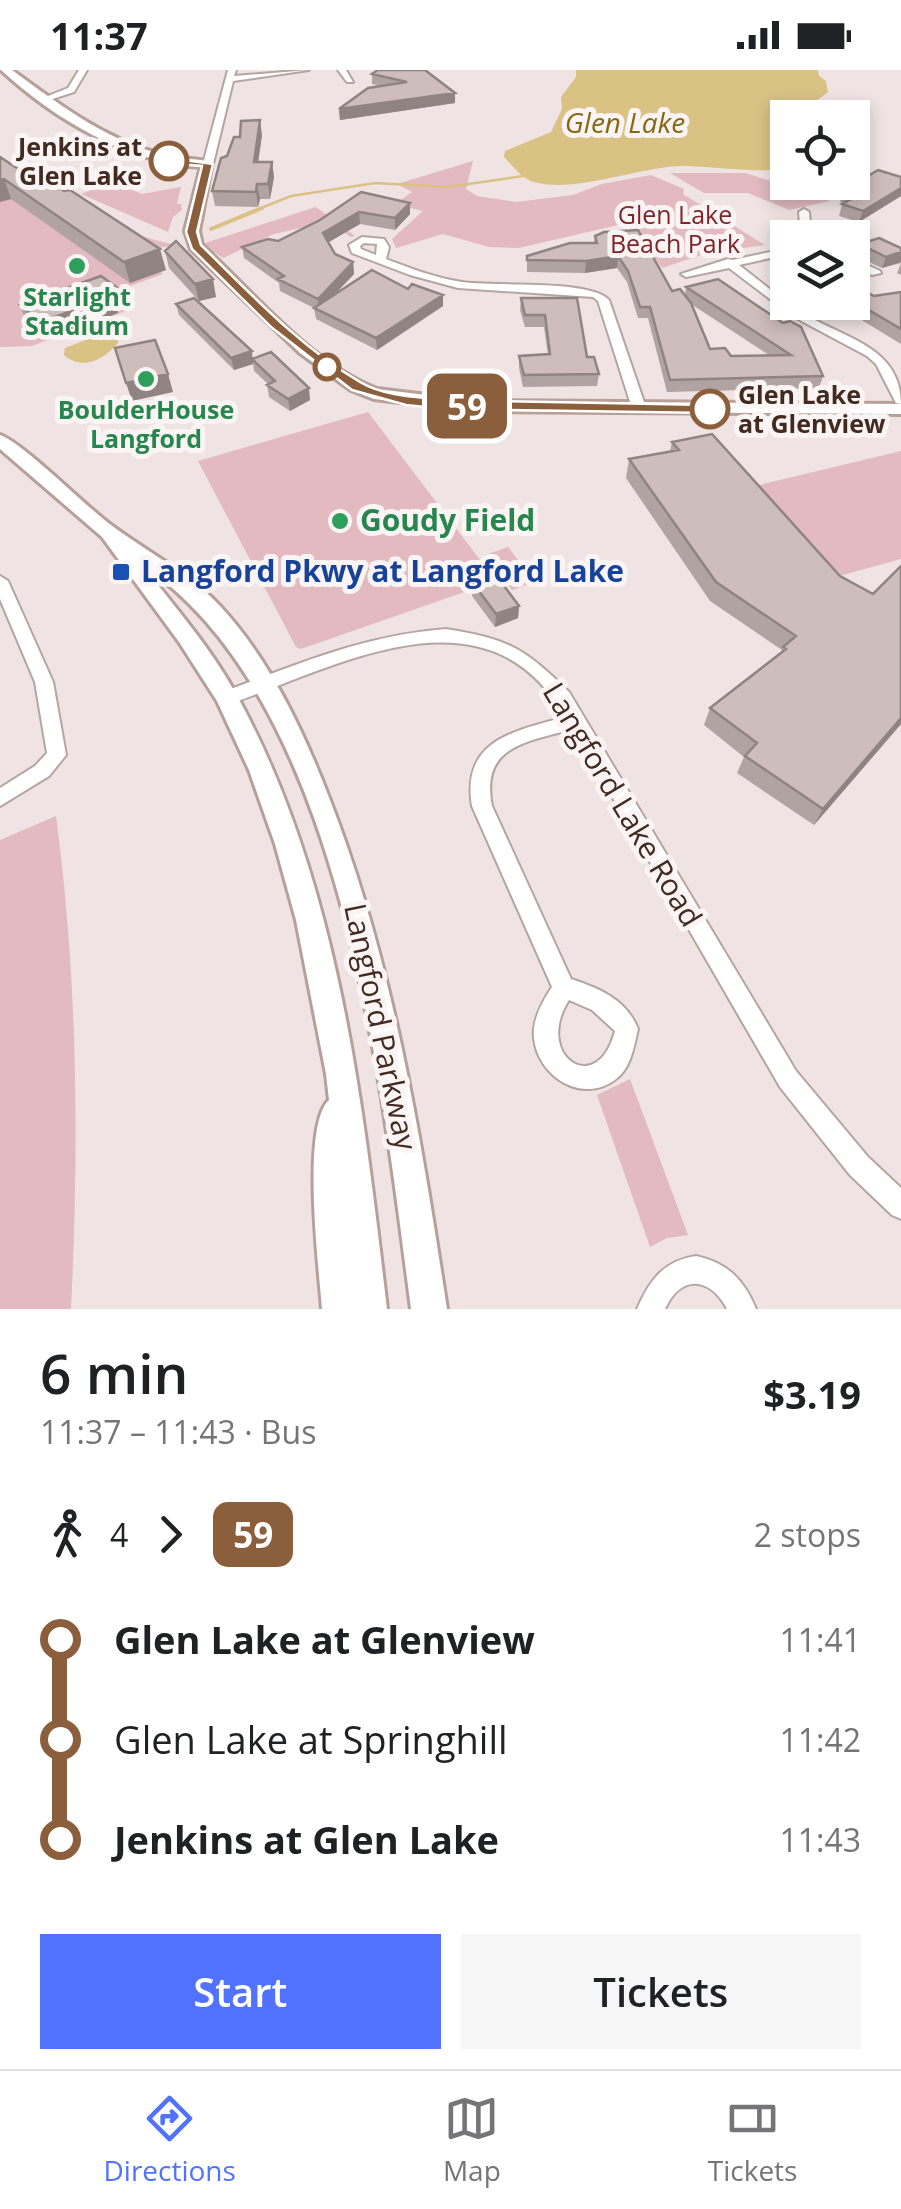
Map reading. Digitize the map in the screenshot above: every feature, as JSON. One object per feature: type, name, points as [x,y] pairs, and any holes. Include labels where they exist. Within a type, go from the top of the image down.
[{"type":"street","points":[[6,70],[86,126],[137,152],[179,164],[208,164]]},
{"type":"street","points":[[46,100],[71,90],[83,70]]},
{"type":"street","points":[[305,70],[231,75],[192,232],[196,246],[275,324],[357,387],[406,400],[443,404],[901,409]]},
{"type":"street","points":[[342,70],[350,80]]},
{"type":"street","points":[[804,212],[805,220]]},
{"type":"street","points":[[686,274],[770,254]]},
{"type":"street","points":[[381,258],[406,272],[446,283],[598,294],[639,408]]},
{"type":"street","points":[[728,262],[798,315],[871,353],[881,362],[901,400]]},
{"type":"street","points":[[870,270],[876,273]]},
{"type":"street","name":"Langford Parkway","points":[[0,440],[106,532],[186,585],[231,632],[266,684],[320,802],[354,896],[384,1018],[429,1309]]},
{"type":"street","name":"Langford Parkway","points":[[106,532],[179,625],[226,698],[300,878],[323,970],[340,1072],[369,1309]]},
{"type":"street","points":[[0,581],[44,682],[57,755],[42,771],[0,798]]},
{"type":"street","name":"Langford Lake Road","points":[[226,698],[394,638],[452,634],[494,644],[535,666],[563,698],[788,1079],[846,1152],[901,1206]]},
{"type":"street","points":[[564,988],[482,806],[478,784],[484,763],[501,746],[576,721]]},
{"type":"street","points":[[340,1072],[329,1184],[340,1309]]},
{"type":"street","points":[[650,1309],[656,1291],[671,1274],[688,1268],[721,1280],[742,1309]]},
{"type":"green space","name":"Glen Lake Beach Park","points":[[473,161],[466,189],[477,196],[516,202],[573,195],[602,184],[651,175],[684,189],[683,194],[765,245],[707,253],[662,268],[631,222],[519,248],[489,247],[443,234],[396,248],[392,239],[423,211],[395,204],[412,192],[397,184]]},
{"type":"green space","name":"Starlight Stadium","points":[[0,162],[84,212],[130,232],[176,245],[153,249],[144,259],[163,274],[111,293],[131,309],[32,346],[0,347]]},
{"type":"green space","points":[[670,173],[746,173],[770,181],[770,200],[830,201],[789,210],[748,193],[704,193]]},
{"type":"green space","points":[[113,182],[142,194],[181,187],[177,204],[181,204],[182,210],[173,217],[168,232],[81,194]]},
{"type":"green space","points":[[316,207],[355,236],[327,222],[274,234],[223,258],[202,244]]},
{"type":"green space","name":"Goudy Field","points":[[368,412],[496,581],[301,649],[296,647],[198,461]]},
{"type":"green space","points":[[901,451],[901,559],[832,578],[751,487]]},
{"type":"green space","points":[[508,547],[535,582],[512,590],[485,555]]},
{"type":"green space","points":[[56,816],[69,939],[75,1062],[71,1309],[0,1309],[0,840]]},
{"type":"green space","points":[[630,1079],[688,1235],[667,1238],[650,1247],[597,1095]]},
{"type":"water","name":"Glen Lake","points":[[576,70],[818,70],[828,92],[818,100],[770,100],[770,170],[687,166],[569,184],[529,180],[504,157],[505,151],[551,132],[562,109],[561,97],[576,77]]},
{"type":"water","points":[[106,332],[118,337],[118,343],[100,358],[85,363],[64,355],[65,348]]},
{"type":"building","points":[[378,70],[425,70],[455,93],[339,109],[368,88],[407,82],[372,74]]},
{"type":"building","points":[[260,120],[254,162],[272,162],[268,184],[257,184],[256,192],[212,191],[221,158],[227,156],[234,137],[240,137],[241,121]]},
{"type":"building","points":[[0,157],[32,178],[40,176],[64,191],[70,190],[160,249],[124,262],[4,179],[0,180]]},
{"type":"building","points":[[878,170],[901,177],[901,188],[863,211],[842,204],[870,200],[870,175]]},
{"type":"building","points":[[361,192],[410,203],[395,218],[359,212],[323,233],[335,254],[353,262],[318,299],[278,279],[284,276],[242,247],[268,239],[278,241],[320,220]]},
{"type":"building","points":[[638,230],[672,291],[680,289],[691,303],[710,349],[725,348],[731,356],[791,355],[686,287],[718,279],[770,314],[770,320],[790,321],[801,327],[823,376],[670,380],[650,307],[640,307],[628,271],[618,256],[586,261],[527,260],[527,256],[570,243],[597,243],[595,236]]},
{"type":"building","points":[[879,238],[901,248],[901,252],[886,257],[870,249],[870,241]]},
{"type":"building","points":[[176,241],[213,279],[195,284],[165,251]]},
{"type":"building","points":[[372,270],[408,289],[412,284],[443,295],[376,338],[314,308]]},
{"type":"building","points":[[101,276],[119,289],[109,293],[113,296],[41,322],[20,305]]},
{"type":"building","points":[[901,292],[901,329],[870,311],[870,294]]},
{"type":"building","points":[[194,298],[252,351],[231,358],[176,304]]},
{"type":"building","points":[[521,298],[577,298],[587,357],[594,357],[599,374],[524,375],[519,356],[550,354],[545,315],[525,315]]},
{"type":"building","points":[[155,340],[168,374],[126,383],[115,348]]},
{"type":"building","points":[[271,352],[309,388],[288,399],[267,385],[275,381],[252,359]]},
{"type":"building","points":[[712,434],[840,576],[873,594],[901,566],[901,718],[823,809],[745,756],[757,743],[710,708],[786,649],[783,647],[796,636],[716,582],[629,459],[679,450],[672,442]]},
{"type":"building","points":[[496,575],[519,606],[496,614],[473,583]]},
{"type":"waterway","points":[[256,210],[291,196],[375,183],[448,187],[523,176]]},
{"type":"waterway","points":[[211,229],[262,208]]},
{"type":"bus line","name":"59","points":[[169,161],[208,164],[192,232],[196,246],[275,324],[357,387],[374,394],[443,404],[710,409]]},
{"type":"place","name":"Jenkins at Glen Lake","points":[[169,161]]},
{"type":"place","name":"Starlight Stadium","points":[[77,266]]},
{"type":"place","name":"BoulderHouse Langford","points":[[146,379]]},
{"type":"place","name":"Glen Lake at Glenview","points":[[710,409]]},
{"type":"place","name":"Goudy Field","points":[[340,521]]},
{"type":"place","name":"Langford Pkwy at Langford Lake","points":[[121,572]]}]
